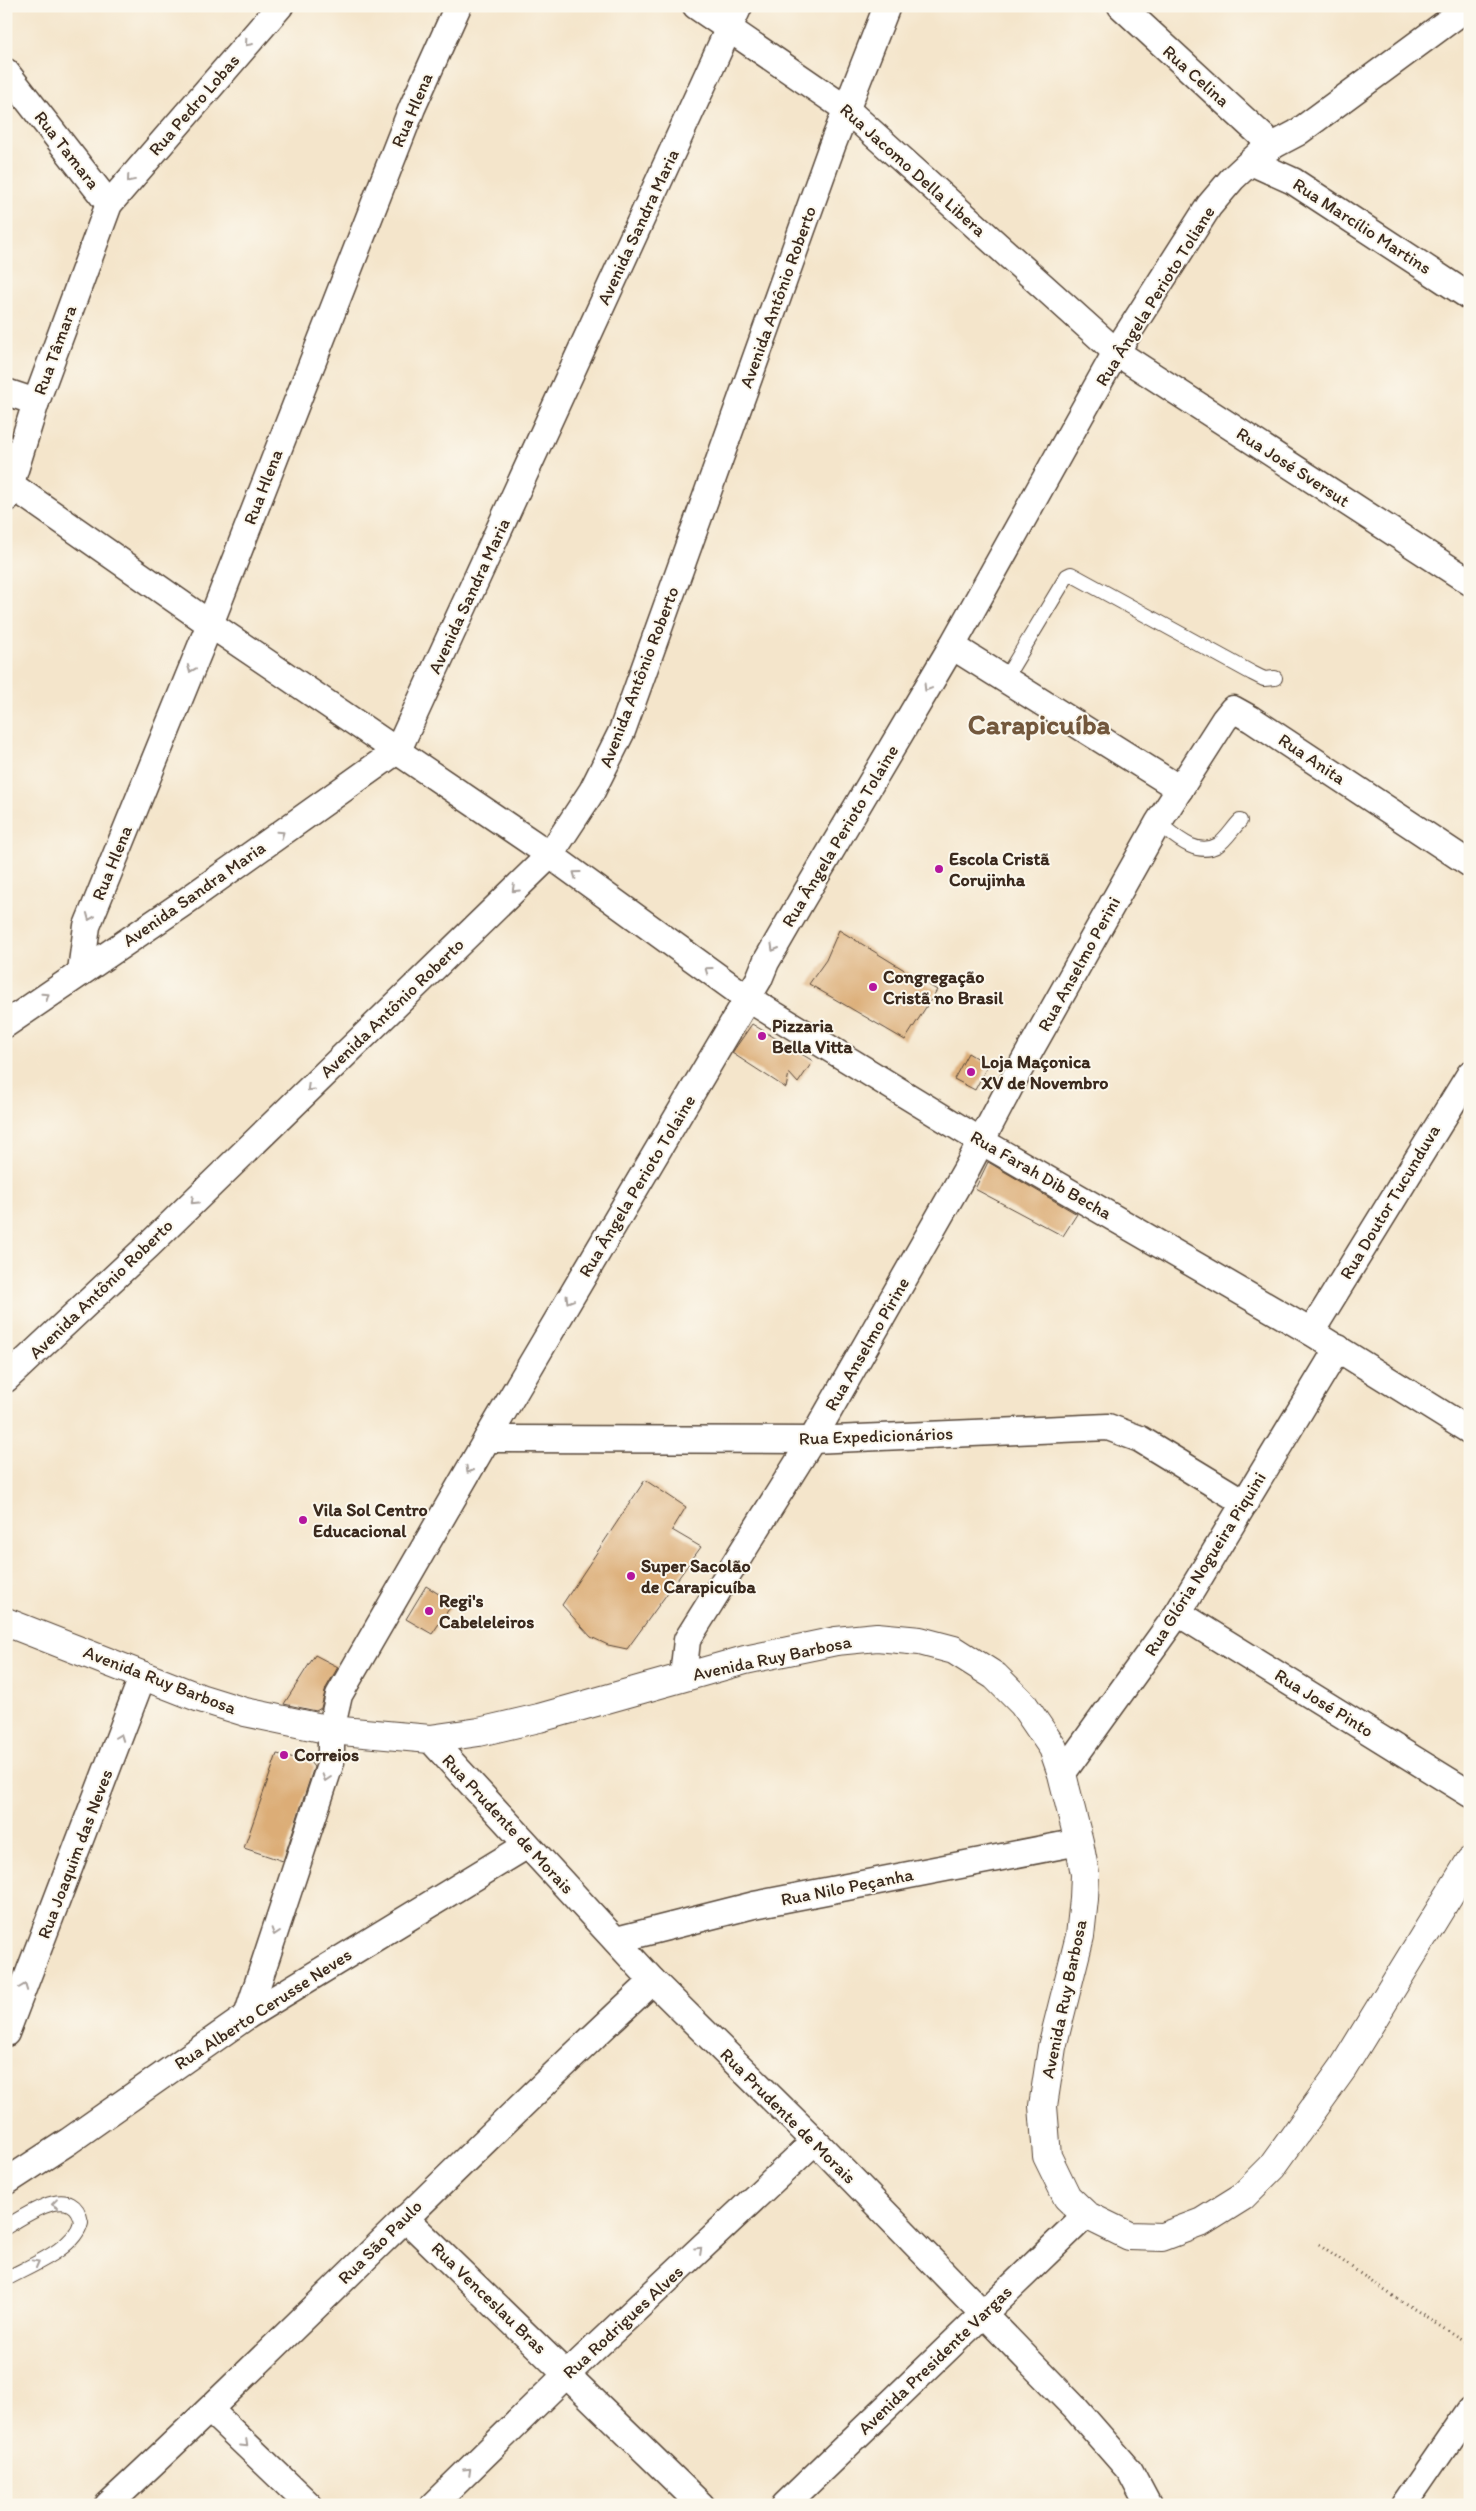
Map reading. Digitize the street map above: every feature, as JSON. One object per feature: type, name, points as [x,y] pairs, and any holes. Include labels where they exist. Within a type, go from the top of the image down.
[{"type":"street","name":"Rua Pedro Lobas","points":[[109,204],[280,6]]},
{"type":"street","name":"Rua Jacomo Della Libera","points":[[696,6],[734,17],[846,109],[1116,352]]},
{"type":"street","name":"Avenida Antônio Roberto","points":[[6,1379],[149,1245],[550,855],[592,791],[622,731],[846,109],[887,6]]},
{"type":"street","name":"Rua Celina","points":[[1120,6],[1272,146]]},
{"type":"street","name":"Rua Ângela Perioto Toliane","points":[[952,646],[1116,352],[1209,206],[1232,179],[1251,162],[1272,146],[1297,133],[1469,6]]},
{"type":"street","name":"Rua Hlena","points":[[81,971],[86,926],[210,624],[412,108],[448,10]]},
{"type":"street","name":"Avenida Sandra Maria","points":[[6,1024],[81,971],[182,904],[398,750],[734,17]]},
{"type":"street","name":"Rua Tamara","points":[[6,72],[109,204]]},
{"type":"street","name":"Rua Marcílio Martins","points":[[1251,162],[1293,181],[1470,297]]},
{"type":"street","name":"Rua Tâmara","points":[[9,492],[36,402],[109,204]]},
{"type":"street","name":"Rua José Sversut","points":[[1116,352],[1470,582]]},
{"type":"street","points":[[6,392],[36,402]]},
{"type":"street","name":"Rua Farah Dib Becha","points":[[9,492],[398,750],[550,855],[747,998],[981,1141],[1338,1348],[1470,1431]]},
{"type":"street","points":[[952,646],[1180,789]]},
{"type":"street","name":"Rua Ângela Perioto Tolaine","points":[[247,2016],[331,1762],[331,1730],[339,1695],[487,1439],[747,998],[800,903],[952,646]]},
{"type":"street","name":"Rua Anita","points":[[1180,789],[1224,720],[1233,710],[1251,719],[1470,864]]},
{"type":"street","name":"Rua Anselmo Perini","points":[[981,1141],[1158,822],[1180,789]]},
{"type":"street","name":"Rua Doutor Tucunduva","points":[[1311,1332],[1456,1092],[1470,1074]]},
{"type":"street","name":"Rua Anselmo Pirine","points":[[683,1677],[687,1640],[812,1440],[981,1141]]},
{"type":"street","name":"Rua Glória Nogueira Piquini","points":[[1062,1774],[1178,1612],[1338,1348]]},
{"type":"street","name":"Rua Expedicionários","points":[[487,1439],[812,1440],[1108,1427],[1140,1438],[1245,1503]]},
{"type":"street","name":"Rua José Pinto","points":[[1178,1612],[1470,1794]]},
{"type":"street","name":"Avenida Ruy Barbosa","points":[[6,1622],[200,1698],[245,1712],[331,1730],[430,1739],[479,1732],[539,1718],[745,1660],[836,1641],[877,1637],[920,1641],[954,1650],[995,1676],[1023,1704],[1053,1748],[1062,1774],[1080,1842],[1085,1874],[1080,1936],[1052,2047],[1043,2106],[1047,2156],[1067,2197],[1086,2215],[1129,2236],[1162,2237],[1202,2222],[1242,2197],[1272,2167],[1343,2068],[1470,1861]]},
{"type":"street","name":"Rua Joaquim das Neves","points":[[6,2033],[143,1675]]},
{"type":"street","name":"Rua Prudente de Morais","points":[[430,1739],[526,1846],[653,1981],[815,2141],[1108,2444],[1130,2471],[1142,2501]]},
{"type":"street","name":"Rua Nilo Peçanha","points":[[616,1940],[754,1905],[1080,1842]]},
{"type":"street","name":"Rua Alberto Cerusse Neves","points":[[6,2182],[247,2016],[526,1846]]},
{"type":"street","name":"Rua São Paulo","points":[[108,2505],[210,2410],[405,2218],[653,1981]]},
{"type":"street","name":"Rua Rodrigues Alves","points":[[433,2505],[567,2374],[815,2141]]},
{"type":"street","name":"Avenida Presidente Vargas","points":[[785,2505],[982,2313],[1086,2215]]},
{"type":"street","name":"Rua Venceslau Bras","points":[[405,2218],[701,2505]]},
{"type":"street","points":[[1404,2505],[1470,2409]]},
{"type":"street","points":[[210,2410],[309,2505]]},
{"type":"lane","points":[[1005,679],[1067,576],[1071,574],[1252,673],[1264,679],[1275,678]]},
{"type":"lane","points":[[1158,822],[1183,842],[1195,848],[1207,848],[1218,844],[1240,821]]},
{"type":"lane","points":[[6,2227],[39,2208],[59,2202],[70,2204],[76,2209],[81,2222],[74,2238],[66,2246],[6,2279]]},
{"type":"path","points":[[1319,2244],[1378,2287],[1470,2344]]},
{"type":"building","name":"Congregação Cristã no Brasil","points":[[839,930],[937,990],[905,1040],[809,984],[826,960]]},
{"type":"building","points":[[752,1024],[813,1061],[798,1083],[789,1073],[786,1088],[732,1053]]},
{"type":"building","name":"Loja Maçonica XV de Novembro","points":[[968,1053],[988,1065],[975,1090],[954,1079]]},
{"type":"building","points":[[988,1162],[1077,1214],[1063,1236],[975,1189]]},
{"type":"building","name":"Super Sacolão de Carapicuíba","points":[[645,1480],[686,1507],[672,1530],[701,1547],[627,1649],[608,1645],[591,1637],[562,1605]]},
{"type":"building","name":"Regi's Cabeleleiros","points":[[426,1586],[453,1603],[432,1634],[406,1619]]},
{"type":"building","points":[[315,1655],[338,1667],[326,1688],[321,1708],[316,1711],[284,1704]]},
{"type":"building","points":[[277,1754],[309,1761],[314,1767],[283,1861],[244,1848]]},
{"type":"place","name":"Escola Cristã Corujinha","points":[[939,869]]},
{"type":"place","name":"Congregação Cristã no Brasil","points":[[873,987]]},
{"type":"place","name":"Pizzaria Bella Vitta","points":[[762,1036]]},
{"type":"place","name":"Loja Maçonica XV de Novembro","points":[[971,1072]]},
{"type":"place","name":"Vila Sol Centro Educacional","points":[[303,1520]]},
{"type":"place","name":"Super Sacolão de Carapicuíba","points":[[631,1576]]},
{"type":"place","name":"Regi's Cabeleleiros","points":[[429,1611]]},
{"type":"place","name":"Correios","points":[[284,1755]]},
{"type":"district","name":"Carapicuíba","points":[[1039,724]]}]
